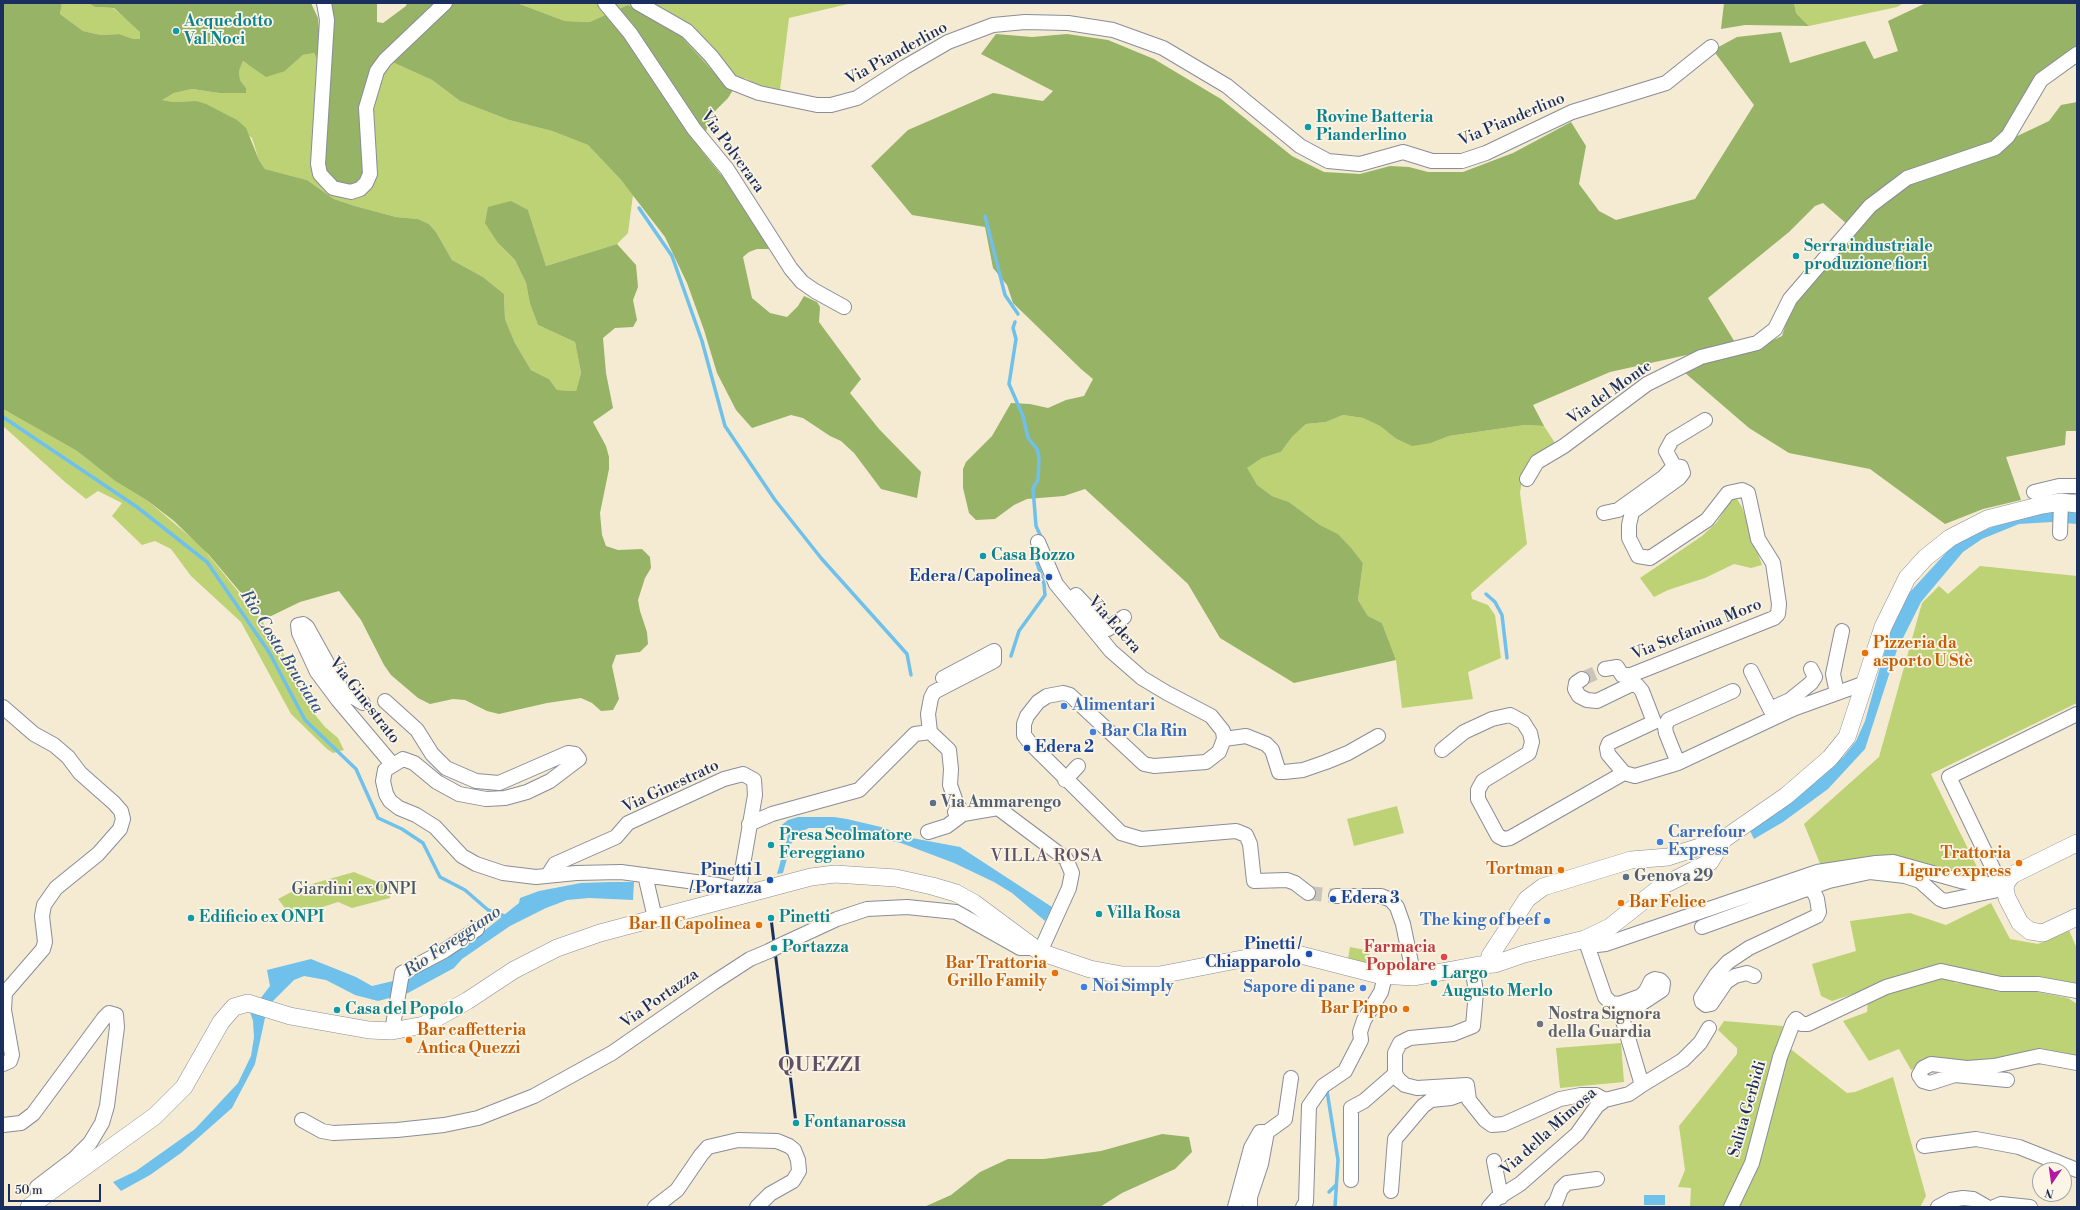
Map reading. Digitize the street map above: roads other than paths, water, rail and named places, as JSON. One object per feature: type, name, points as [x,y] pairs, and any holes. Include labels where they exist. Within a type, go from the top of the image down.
[{"type":"street","points":[[324,3],[327,20],[318,164],[320,174],[329,185],[342,192],[351,192],[360,189],[366,183],[370,174],[366,108],[377,71],[385,60],[445,3]]},
{"type":"street","name":"Via Polverara","points":[[605,3],[630,33],[694,129],[727,169],[791,269],[802,282],[814,291],[844,307]]},
{"type":"street","name":"Via Pianderlino","points":[[638,3],[686,31],[703,47],[731,82],[759,93],[817,105],[831,105],[857,98],[905,67],[948,42],[993,24],[1025,22],[1068,23],[1113,30],[1163,48],[1227,86],[1300,146],[1328,161],[1360,164],[1403,152],[1432,161],[1462,161],[1486,153],[1572,112],[1666,83],[1711,47]]},
{"type":"street","name":"Via del Monte","points":[[1526,479],[1537,462],[1564,446],[1647,384],[1701,357],[1757,343],[1775,329],[1790,299],[1870,206],[1907,178],[1995,148],[2008,136],[2041,80],[2077,54]]},
{"type":"street","name":"Via Stefanina Moro","points":[[1605,669],[1617,667],[1622,675],[1631,675],[1774,618],[1778,614],[1779,604],[1773,563],[1758,539],[1748,493],[1742,490],[1728,493],[1707,520],[1650,558],[1638,556],[1629,538],[1629,525],[1632,512],[1679,478],[1683,473],[1681,467],[1674,466],[1666,451],[1672,440],[1705,420]]},
{"type":"street","points":[[1604,513],[1618,510],[1664,477],[1674,466]]},
{"type":"street","points":[[2034,492],[2059,486],[2077,486]]},
{"type":"street","points":[[1605,1100],[1596,1095],[1581,1095],[1560,1099],[1504,1124],[1492,1125],[1485,1120],[1469,1100],[1467,1085],[1417,1088],[1405,1085],[1395,1074],[1395,1053],[1400,1043],[1410,1038],[1453,1034],[1473,1026],[1480,964],[1490,956],[1527,899],[1543,887],[1631,860],[1668,858],[1724,839],[1786,796],[1830,758],[1847,737],[1864,683],[1887,620],[1908,578],[1925,558],[1950,538],[1987,519],[2030,507],[2066,505],[2060,529]]},
{"type":"street","points":[[1038,542],[1056,582]]},
{"type":"street","name":"Via Edera","points":[[1124,618],[1108,629],[1062,581],[1056,582],[1111,651],[1142,678],[1166,694],[1211,716],[1223,731],[1224,739]]},
{"type":"street","name":"Via Ginestrato","points":[[363,703],[342,690],[307,627],[302,624],[298,624],[299,633],[317,672],[338,700],[392,764]]},
{"type":"street","points":[[1837,693],[1833,674],[1842,631]]},
{"type":"street","points":[[943,678],[994,651],[994,661],[934,692],[931,698],[928,714],[930,732],[949,750],[951,769],[950,785],[959,813]]},
{"type":"street","points":[[1442,750],[1464,732],[1492,719],[1510,714],[1523,722],[1530,733],[1532,742],[1529,753],[1483,781],[1478,790],[1478,799],[1498,836],[1504,839],[1510,838],[1624,774],[1635,776],[1678,763],[1792,704],[1815,677],[1812,669]]},
{"type":"street","points":[[1751,671],[1770,709],[1837,693],[1864,683]]},
{"type":"street","name":"Via Stefanina Moro","points":[[1582,679],[1576,682],[1575,689],[1579,696],[1587,700],[1597,701],[1630,685],[1637,685],[1642,690],[1654,722],[1609,743],[1607,748],[1608,754],[1624,774]]},
{"type":"street","points":[[1678,763],[1666,733],[1668,720],[1733,691]]},
{"type":"street","points":[[1308,893],[1295,883],[1287,880],[1254,881],[1250,844],[1246,835],[1236,831],[1141,839],[1121,833],[1065,780],[1024,735],[1024,724],[1027,716],[1038,702],[1047,696],[1057,694],[1070,695],[1144,764],[1154,766],[1206,762],[1219,752],[1224,739],[1246,736],[1262,741],[1272,750],[1279,772],[1303,770],[1348,753],[1378,736]]},
{"type":"street","name":"Via Ginestrato","points":[[385,701],[417,730],[432,754],[446,768],[476,782],[499,783],[568,753],[575,754],[580,759],[550,781],[527,792],[505,798],[486,799],[458,794],[437,782],[414,763],[402,759],[392,764],[385,770],[383,782],[390,801],[399,808],[416,815],[435,827],[462,856],[476,864],[503,873],[536,877],[548,875],[621,872],[718,885],[731,888],[745,895]]},
{"type":"street","points":[[3,707],[34,734],[54,745],[68,757],[80,773],[121,811],[122,823],[114,837],[98,854],[51,894],[42,911],[45,942],[43,948],[5,993],[4,1010],[12,1055],[10,1061],[3,1064]]},
{"type":"street","points":[[2077,714],[1949,777],[2004,885],[2007,898],[2020,923],[2030,931],[2044,933],[2077,917]]},
{"type":"street","points":[[749,824],[772,814],[859,790],[915,734],[930,732]]},
{"type":"street","points":[[1065,780],[1078,766]]},
{"type":"street","name":"Via Ginestrato","points":[[548,875],[555,864],[616,836],[628,823],[724,779],[743,774],[754,780],[755,795],[740,882],[745,895]]},
{"type":"street","points":[[928,832],[947,826],[959,813],[998,808],[1066,859],[1072,873],[1069,888],[1040,946]]},
{"type":"street","points":[[1586,943],[1610,927],[1662,886],[1710,862],[1724,839]]},
{"type":"street","points":[[1702,927],[1829,881],[1870,872],[1904,876],[1920,881],[1940,900],[1945,901],[2004,885],[2012,876],[2077,843]]},
{"type":"street","points":[[1680,854],[1686,857],[1690,864],[1691,872]]},
{"type":"street","points":[[34,1204],[155,1116],[184,1087],[221,1022],[234,1006],[248,1003],[286,1015],[361,1029],[392,1031],[424,1025],[467,1001],[514,970],[543,954],[600,933],[811,877],[835,874],[896,878],[918,882],[965,898],[1040,946],[1090,970],[1140,976],[1160,975],[1252,957],[1297,954],[1344,967],[1385,976],[1414,977],[1480,964],[1495,964],[1524,954],[1586,943],[1606,944],[1817,872],[1876,863],[1893,862],[1960,881],[1978,884],[2004,885]]},
{"type":"street","points":[[645,875],[655,918]]},
{"type":"street","points":[[1754,976],[1747,973],[1735,976],[1726,982],[1711,1004],[1706,1005],[1702,1002],[1701,998],[1716,975],[1728,962],[1750,948],[1817,916],[1819,912],[1817,899],[1812,888]]},
{"type":"street","points":[[1387,891],[1343,894],[1338,896],[1381,896],[1391,900],[1397,907],[1403,924],[1414,977]]},
{"type":"street","name":"Via Portazza","points":[[302,1120],[322,1131],[334,1133],[397,1130],[444,1125],[478,1118],[534,1096],[612,1053],[750,959],[837,919],[867,909],[907,907],[956,912],[1020,948],[1040,946]]},
{"type":"street","points":[[1508,927],[1509,946],[1524,954]]},
{"type":"street","points":[[392,1031],[402,973],[444,950],[477,929]]},
{"type":"street","points":[[1586,943],[1605,997],[1611,1003],[1619,1004],[1641,996],[1646,991],[1651,981],[1655,979],[1660,980],[1663,984],[1662,990],[1624,1015],[1623,1021],[1642,1085]]},
{"type":"street","name":"Salita Gerbidi","points":[[1731,1207],[1752,1163],[1780,1057],[1793,1023],[1796,1019],[1802,1024],[1808,1024],[1886,987],[1941,971],[2001,984],[2038,984],[2077,991]]},
{"type":"street","points":[[1303,1207],[1306,1202],[1309,1106],[1323,1086],[1345,1071],[1361,1040],[1360,1032],[1364,1020],[1381,992],[1385,976]]},
{"type":"street","points":[[3,1125],[21,1123],[33,1114],[104,1018],[109,1013],[116,1015],[117,1027],[107,1106],[102,1123],[90,1142],[75,1158],[37,1187],[34,1204]]},
{"type":"street","name":"Via della Mimosa","points":[[1489,1207],[1520,1184],[1577,1134],[1597,1106],[1605,1100],[1629,1094],[1683,1060],[1700,1043],[1709,1028]]},
{"type":"street","points":[[2007,1080],[1955,1074],[1930,1083],[1923,1081],[1919,1075],[1923,1068],[1931,1064],[1967,1068],[1994,1066],[2039,1056],[2077,1063]]},
{"type":"street","points":[[1351,1180],[1351,1108],[1364,1101],[1395,1074]]},
{"type":"street","points":[[1235,1207],[1251,1148],[1260,1132],[1267,1132],[1284,1119],[1291,1078]]},
{"type":"street","points":[[1391,1191],[1395,1139],[1423,1106],[1431,1100],[1451,1098],[1468,1092]]},
{"type":"street","points":[[1413,1118],[1419,1118],[1440,1105]]},
{"type":"street","points":[[1250,1207],[1250,1197],[1260,1164],[1267,1132]]},
{"type":"street","points":[[1924,1146],[1976,1139],[2019,1146],[2077,1170]]},
{"type":"street","points":[[655,1207],[677,1190],[708,1147],[738,1140],[777,1141],[794,1150],[798,1160],[799,1171],[793,1181],[770,1194],[757,1207]]},
{"type":"street","name":"Via della Mimosa","points":[[1494,1161],[1501,1197]]},
{"type":"street","points":[[1552,1207],[1556,1202],[1561,1189],[1567,1183],[1597,1179]]},
{"type":"street","points":[[1938,1207],[1951,1200],[1963,1198],[1973,1199],[1987,1207]]},
{"type":"street","points":[[1994,1207],[2001,1204],[2030,1207]]},
{"type":"water","points":[[2051,511],[2077,511],[2077,524],[2052,522],[2019,524],[1982,539],[1963,552],[1921,602],[1897,650],[1865,749],[1828,789],[1783,822],[1754,839],[1750,831],[1827,772],[1844,756],[1856,741],[1865,721],[1890,632],[1900,608],[1910,592],[1954,544],[1992,527]]},
{"type":"water","points":[[798,817],[834,817],[847,819],[881,827],[912,838],[960,847],[1052,907],[1045,921],[1012,893],[994,882],[954,863],[901,843],[831,828],[809,828],[798,833],[791,844],[783,873],[777,874],[788,835],[785,831],[778,828],[788,820]]},
{"type":"water","name":"Rio Fereggiano","points":[[634,882],[633,900],[589,898],[567,900],[546,908],[510,926],[462,959],[454,968],[408,993],[378,1001],[355,995],[326,980],[304,976],[294,980],[272,1002],[265,1018],[255,1064],[232,1108],[181,1153],[150,1175],[121,1191],[113,1182],[136,1171],[195,1129],[238,1083],[251,1056],[254,1037],[253,1021],[250,1012],[270,986],[267,970],[311,959],[356,977],[372,986],[410,977],[447,958],[519,903],[520,898],[539,891],[581,883]]},
{"type":"water","points":[[1644,1195],[1665,1195],[1665,1205],[1644,1205]]},
{"type":"waterway","points":[[639,208],[672,256],[702,341],[725,426],[775,500],[821,558],[907,654],[911,675]]},
{"type":"waterway","points":[[985,216],[1005,295],[1018,314]]},
{"type":"waterway","points":[[1015,322],[1013,328],[1016,339],[1009,384],[1023,416],[1028,438],[1037,449],[1039,457],[1038,480],[1033,488],[1036,526],[1042,539]]},
{"type":"waterway","name":"Rio Costa Bruciata","points":[[3,417],[137,507],[207,562],[269,652],[305,720],[356,769],[378,818],[402,829],[423,843],[440,877],[465,890],[488,910],[507,917]]},
{"type":"waterway","points":[[1011,656],[1019,631],[1045,595],[1044,584],[1034,554],[1036,549]]},
{"type":"waterway","points":[[1486,594],[1495,602],[1502,615],[1507,658]]},
{"type":"waterway","points":[[1327,1091],[1338,1160],[1335,1207]]},
{"type":"waterway","points":[[1329,1192],[1336,1185]]},
{"type":"tunnel","points":[[1582,679],[1605,669]]},
{"type":"tunnel","points":[[1308,893],[1336,896]]},
{"type":"railway","points":[[771,918],[796,1123]]},
{"type":"place","name":"Acquedotto Val Noci","points":[[176,31]]},
{"type":"place","name":"Rovine Batteria Pianderlino","points":[[1308,127]]},
{"type":"place","name":"Serra industriale produzione fiori","points":[[1796,256]]},
{"type":"place","name":"Casa Bozzo","points":[[983,556]]},
{"type":"place","name":"Edera / Capolinea","points":[[1049,577]]},
{"type":"place","name":"Pizzeria da asporto U Stè","points":[[1865,653]]},
{"type":"place","name":"Alimentari","points":[[1064,706]]},
{"type":"place","name":"Bar Cla Rin","points":[[1093,732]]},
{"type":"place","name":"Edera 2","points":[[1027,748]]},
{"type":"place","name":"Via Ammarengo","points":[[933,803]]},
{"type":"place","name":"Carrefour Express","points":[[1660,842]]},
{"type":"place","name":"Presa Scolmatore Fereggiano","points":[[771,845]]},
{"type":"place","name":"Trattoria Ligure express","points":[[2019,863]]},
{"type":"place","name":"Tortman","points":[[1561,870]]},
{"type":"place","name":"Genova 29","points":[[1626,877]]},
{"type":"place","name":"Pinetti 1 / Portazza","points":[[770,880]]},
{"type":"place","name":"Edera 3","points":[[1333,899]]},
{"type":"place","name":"Bar Felice","points":[[1621,903]]},
{"type":"place","name":"Villa Rosa","points":[[1099,914]]},
{"type":"place","name":"Edificio ex ONPI","points":[[191,918]]},
{"type":"place","name":"Pinetti","points":[[771,918]]},
{"type":"place","name":"The king of beef","points":[[1547,921]]},
{"type":"place","name":"Bar Il Capolinea","points":[[759,925]]},
{"type":"place","name":"Portazza","points":[[774,948]]},
{"type":"place","name":"Pinetti / Chiapparolo","points":[[1309,954]]},
{"type":"place","name":"Farmacia Popolare","points":[[1444,957]]},
{"type":"place","name":"Bar Trattoria Grillo Family","points":[[1055,973]]},
{"type":"place","name":"Largo Augusto Merlo","points":[[1434,983]]},
{"type":"place","name":"Noi Simply","points":[[1084,987]]},
{"type":"place","name":"Sapore di pane","points":[[1363,988]]},
{"type":"place","name":"Bar Pippo","points":[[1406,1009]]},
{"type":"place","name":"Casa del Popolo","points":[[337,1010]]},
{"type":"place","name":"Nostra Signora della Guardia","points":[[1540,1024]]},
{"type":"place","name":"Bar caffetteria Antica Quezzi","points":[[409,1040]]},
{"type":"place","name":"Fontanarossa","points":[[796,1123]]},
{"type":"district","name":"VILLA ROSA","points":[[1047,857]]},
{"type":"district","name":"QUEZZI","points":[[820,1066]]},
{"type":"park label","name":"Giardini ex ONPI","points":[[354,890]]}]
